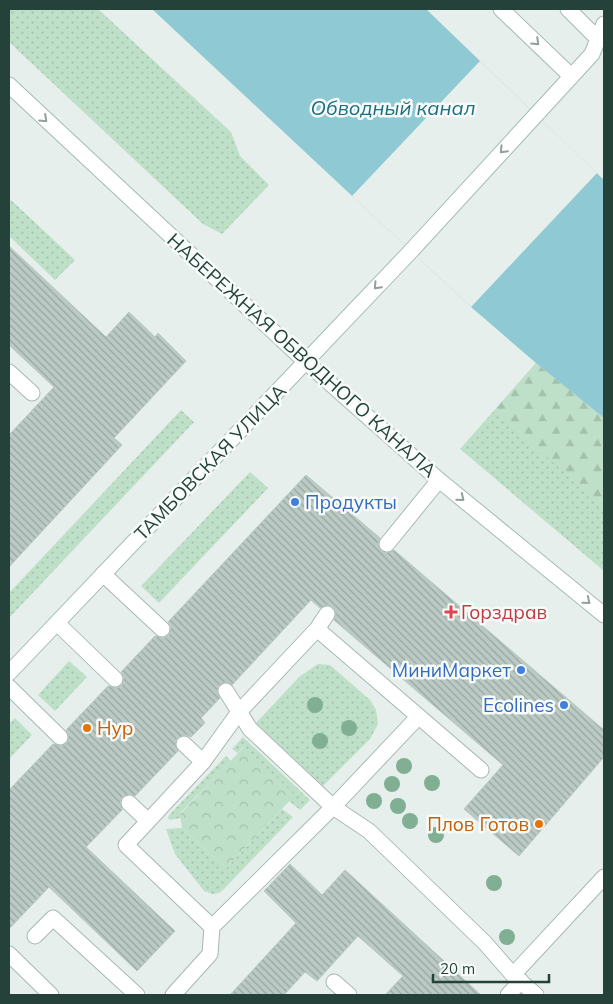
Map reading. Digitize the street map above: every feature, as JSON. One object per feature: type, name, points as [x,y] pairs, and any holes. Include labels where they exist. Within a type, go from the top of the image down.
[{"type":"main road","points":[[500,9],[571,76]]},
{"type":"main road","points":[[568,9],[600,42]]},
{"type":"main road","name":"ТАМБОВСКАЯ УЛИЦА","points":[[9,673],[411,251],[600,42]]},
{"type":"main road","name":"НАБЕРЕЖНАЯ ОБВОДНОГО КАНАЛА","points":[[9,86],[306,362],[439,480],[604,615]]},
{"type":"main road","points":[[9,372],[32,393]]},
{"type":"main road","points":[[387,544],[439,480]]},
{"type":"main road","points":[[103,574],[162,629]]},
{"type":"main road","points":[[212,927],[126,845],[203,762],[239,712],[317,629],[327,614]]},
{"type":"main road","points":[[56,623],[115,679]]},
{"type":"main road","points":[[317,629],[481,770]]},
{"type":"main road","points":[[9,687],[60,737]]},
{"type":"main road","points":[[226,691],[250,729],[333,807],[369,831],[536,995]]},
{"type":"main road","points":[[173,995],[210,954],[212,927],[333,807],[418,717]]},
{"type":"main road","points":[[184,744],[203,762]]},
{"type":"main road","points":[[128,803],[148,821]]},
{"type":"main road","points":[[508,995],[517,978],[604,877]]},
{"type":"main road","points":[[35,936],[53,918],[137,995]]},
{"type":"main road","points":[[9,954],[51,995]]},
{"type":"main road","points":[[334,982],[349,995]]},
{"type":"green space","points":[[9,9],[98,9],[231,132],[240,156],[269,185],[222,234],[203,224],[9,42]]},
{"type":"green space","points":[[11,200],[75,260],[55,280],[9,236],[9,203]]},
{"type":"green space","points":[[536,363],[604,418],[604,571],[460,449]]},
{"type":"green space","points":[[536,363],[604,418],[604,505],[493,412]]},
{"type":"green space","points":[[181,410],[194,422],[9,618],[9,593]]},
{"type":"green space","points":[[250,472],[268,488],[159,603],[141,586]]},
{"type":"green space","points":[[69,661],[87,677],[55,711],[38,695]]},
{"type":"green space","points":[[318,664],[330,665],[370,700],[376,710],[378,724],[370,739],[323,786],[256,723],[299,677]]},
{"type":"green space","points":[[15,718],[32,735],[9,759],[9,724]]},
{"type":"green space","points":[[243,737],[310,800],[300,810],[289,801],[294,795],[243,747],[238,753],[232,749]]},
{"type":"green space","points":[[244,747],[295,795],[226,868],[182,828],[180,814]]},
{"type":"green space","points":[[226,756],[231,761],[180,813],[181,818],[170,820],[168,818],[170,814]]},
{"type":"green space","points":[[282,809],[293,817],[219,893],[213,894],[204,891],[175,854],[166,829],[182,828],[226,868]]},
{"type":"water","name":"Обводный канал","points":[[152,9],[426,9],[604,180],[604,418],[471,307]]},
{"type":"pier","points":[[480,61],[597,173],[471,307],[352,196]]},
{"type":"building","points":[[9,246],[106,337],[129,312],[155,337],[158,333],[186,361],[114,438],[122,445],[9,567],[9,435],[54,387],[9,345]]},
{"type":"building","points":[[306,475],[380,538],[378,543],[381,551],[386,553],[394,550],[604,730],[604,757],[519,856],[464,809],[503,765],[334,620],[336,614],[333,607],[327,605],[320,608],[311,600],[232,685],[225,682],[218,686],[217,692],[220,698],[201,718],[205,723],[191,737],[186,735],[178,737],[175,742],[178,751],[135,796],[131,794],[123,796],[120,801],[122,810],[86,847],[175,931],[137,971],[49,887],[9,929],[9,790],[53,744],[62,746],[67,743],[69,735],[66,730],[108,686],[117,688],[122,685],[124,677],[121,672],[155,636],[164,638],[169,635],[171,627],[168,622]]},
{"type":"building","points":[[290,864],[322,895],[345,870],[481,995],[385,995],[403,976],[358,936],[317,981],[305,972],[284,995],[230,995],[296,923],[264,891]]},
{"type":"place","name":"Продукты","points":[[295,502]]},
{"type":"place","name":"Горздрав","points":[[451,612]]},
{"type":"place","name":"МиниМаркет","points":[[521,670]]},
{"type":"place","name":"Ecolines","points":[[564,705]]},
{"type":"place","name":"Нур","points":[[87,728]]},
{"type":"place","name":"Плов Готов","points":[[539,824]]}]
